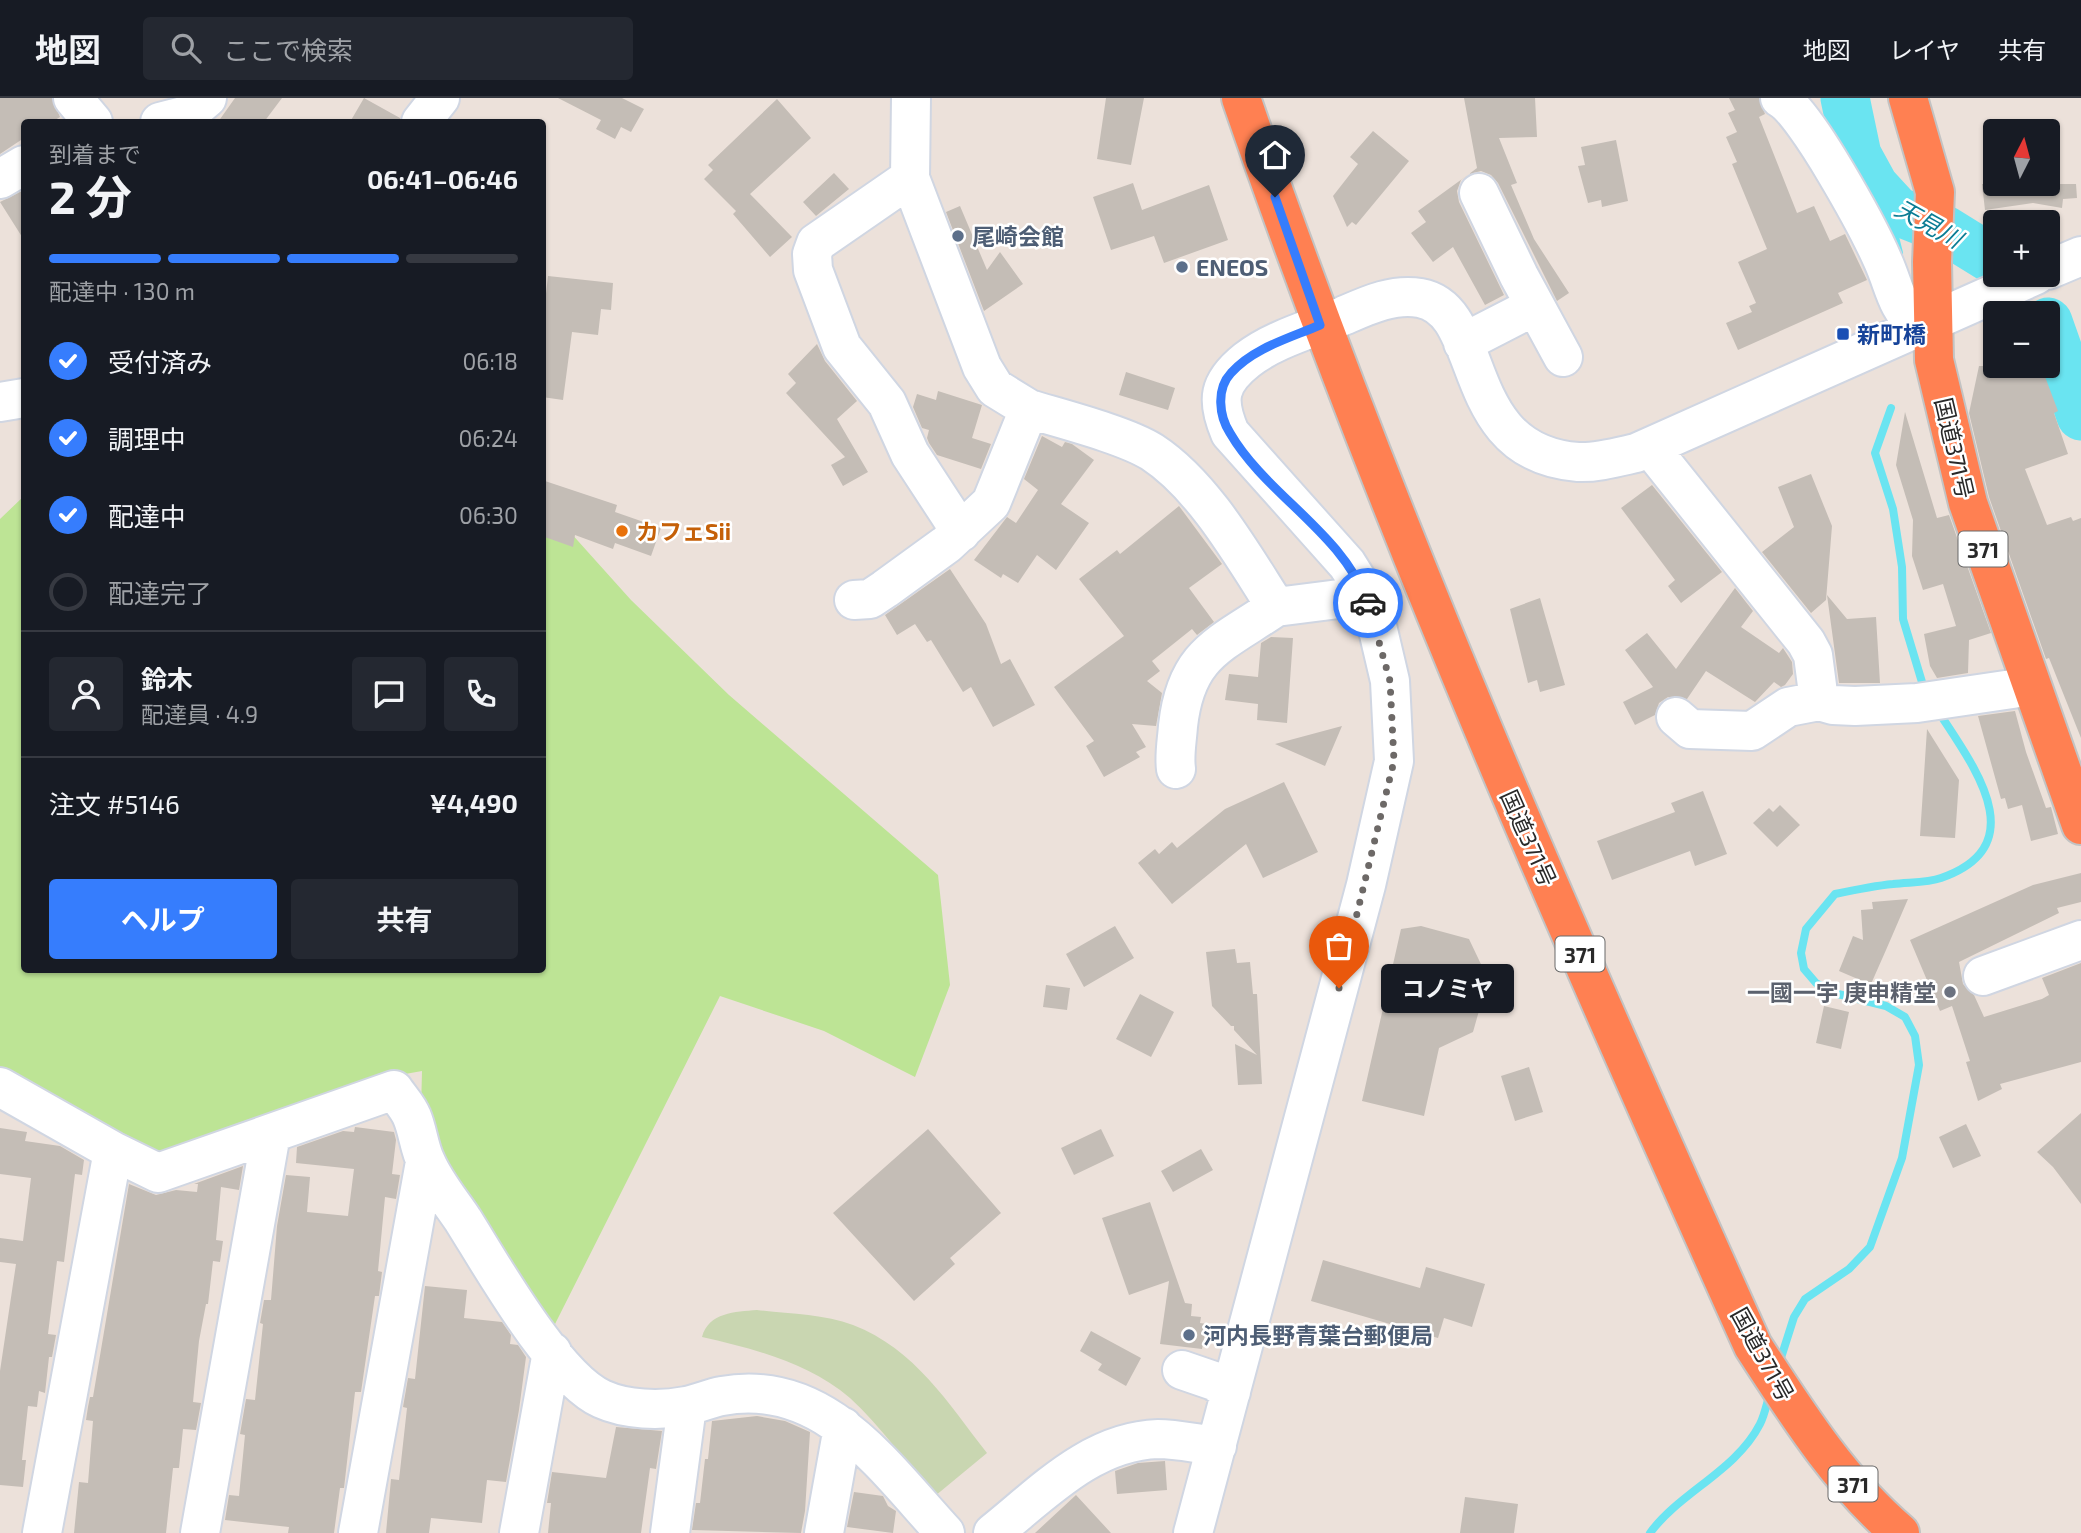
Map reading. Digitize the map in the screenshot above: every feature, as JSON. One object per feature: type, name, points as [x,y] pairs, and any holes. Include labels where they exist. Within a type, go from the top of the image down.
[{"type":"highway","name":"国道371号","points":[[1241,98],[1320,325],[1487,740],[1754,1346],[1809,1432],[1877,1514],[1900,1533]]},
{"type":"highway","name":"国道371号","points":[[1908,98],[1935,191],[1926,322],[1968,503],[2081,825]]},
{"type":"street","points":[[73,98],[90,119]]},
{"type":"street","points":[[172,119],[187,115],[207,98]]},
{"type":"street","points":[[423,119],[440,98]]},
{"type":"street","points":[[911,98],[910,178],[982,367],[995,388],[1030,409],[1151,451],[1177,473],[1221,523],[1276,607]]},
{"type":"street","points":[[1780,98],[1797,113],[1854,203],[1883,261],[1900,309],[1926,322]]},
{"type":"street","points":[[0,179],[21,167]]},
{"type":"street","points":[[910,178],[816,243],[812,254],[813,270],[842,347],[887,403],[910,454],[961,532]]},
{"type":"street","points":[[1479,193],[1563,357]]},
{"type":"street","points":[[1199,1528],[1231,1392],[1366,885],[1394,761],[1390,681],[1378,630],[1364,591],[1348,564],[1230,433],[1221,413],[1221,396],[1229,374],[1258,351],[1374,302],[1421,298],[1449,313],[1459,328],[1484,399],[1500,425],[1544,454],[1579,462],[1636,453],[1884,344],[1926,322],[2006,287]]},
{"type":"street","points":[[1463,343],[1535,306]]},
{"type":"street","points":[[0,402],[21,398]]},
{"type":"street","points":[[854,600],[870,599],[885,590],[961,532],[991,503],[1030,409]]},
{"type":"street","points":[[1650,447],[1806,642],[1813,655],[1819,701]]},
{"type":"street","points":[[1176,769],[1181,700],[1191,673],[1230,637],[1276,607],[1339,599],[1364,591]]},
{"type":"street","points":[[1676,717],[1690,729],[1752,731],[1788,707],[1819,701],[1855,706],[1933,701],[2019,688],[2031,682]]},
{"type":"street","points":[[1983,976],[2081,940]]},
{"type":"street","points":[[0,1087],[113,1152],[158,1173],[394,1090],[412,1116],[425,1162],[552,1352],[600,1398],[622,1406],[687,1406],[722,1395],[766,1395],[799,1402],[844,1427],[945,1533]]},
{"type":"street","points":[[200,1533],[271,1134]]},
{"type":"street","points":[[42,1533],[113,1152]]},
{"type":"street","points":[[358,1533],[425,1162]]},
{"type":"street","points":[[519,1533],[552,1352]]},
{"type":"street","points":[[1182,1370],[1214,1381],[1231,1392]]},
{"type":"street","points":[[670,1533],[687,1406]]},
{"type":"street","points":[[824,1533],[844,1427]]},
{"type":"street","points":[[993,1533],[1086,1460],[1111,1448],[1157,1439],[1217,1446]]},
{"type":"green space","points":[[21,499],[21,973],[546,973],[546,505],[631,600],[729,695],[938,875],[950,985],[915,1077],[824,1031],[720,996],[552,1330],[459,1183],[421,1111],[422,1071],[366,1081],[169,1155],[146,1152],[0,1067],[0,519]]},
{"type":"green space","points":[[757,1310],[830,1319],[875,1335],[895,1348],[929,1379],[987,1453],[935,1496],[872,1421],[834,1386],[780,1358],[702,1337],[705,1329],[717,1318]]},
{"type":"building","points":[[0,98],[52,98],[60,117],[21,119],[21,140],[0,154]]},
{"type":"building","points":[[235,98],[282,98],[266,119],[220,119]]},
{"type":"building","points":[[364,98],[400,118],[400,119],[352,119]]},
{"type":"building","points":[[558,98],[622,98],[644,109],[631,132],[621,127],[615,139],[596,129],[601,120]]},
{"type":"building","points":[[1106,98],[1144,98],[1131,165],[1097,159]]},
{"type":"building","points":[[1464,98],[1535,98],[1537,137],[1499,138],[1517,183],[1511,185],[1534,239],[1569,293],[1557,301],[1498,183],[1491,175],[1481,171],[1469,174],[1477,168]]},
{"type":"building","points":[[1729,98],[1759,98],[1765,114],[1759,117],[1797,213],[1814,206],[1830,241],[1845,234],[1867,280],[1838,293],[1843,303],[1738,350],[1726,323],[1752,312],[1749,306],[1756,303],[1738,262],[1767,249],[1732,164],[1737,162],[1726,137],[1737,132],[1728,113],[1735,110]]},
{"type":"building","points":[[777,99],[811,138],[750,194],[792,237],[770,257],[733,214],[736,211],[704,179],[713,170],[708,165]]},
{"type":"building","points":[[1373,131],[1409,161],[1356,225],[1352,222],[1347,227],[1333,196],[1358,164],[1350,157]]},
{"type":"building","points":[[1616,140],[1628,201],[1602,207],[1601,200],[1588,203],[1578,166],[1585,165],[1581,147]]},
{"type":"building","points":[[834,173],[849,189],[816,216],[803,202]]},
{"type":"building","points":[[1469,174],[1461,180],[1457,191],[1459,202],[1504,295],[1485,305],[1453,247],[1433,262],[1411,233],[1426,222],[1418,211]]},
{"type":"building","points":[[1133,183],[1142,210],[1209,185],[1228,240],[1164,263],[1154,236],[1111,250],[1093,197]]},
{"type":"building","points":[[2060,184],[2076,184],[2077,198],[2063,199],[2062,208],[2033,203],[1985,210],[1983,196],[2060,196]]},
{"type":"building","points":[[21,192],[21,235],[0,202]]},
{"type":"building","points":[[960,206],[987,270],[1000,252],[1023,284],[984,311],[946,212]]},
{"type":"building","points":[[548,276],[613,283],[611,310],[601,309],[598,335],[572,332],[563,400],[546,398]]},
{"type":"building","points":[[817,344],[825,361],[857,401],[837,419],[868,472],[843,486],[831,465],[845,457],[786,393],[796,383],[788,374]]},
{"type":"building","points":[[1979,366],[1983,366],[1983,378],[2046,378],[2058,411],[2054,413],[2068,454],[2025,469],[2047,525],[2071,517],[2073,521],[2081,518],[2081,738],[2049,658],[2046,659],[1989,497],[1969,413]]},
{"type":"building","points":[[1126,372],[1175,388],[1168,410],[1119,395]]},
{"type":"building","points":[[938,391],[982,405],[972,438],[991,444],[981,469],[937,455],[929,443],[929,430],[922,428],[913,407],[917,394],[936,400]]},
{"type":"building","points":[[1905,412],[1937,518],[1949,515],[1991,633],[1969,640],[1968,673],[1937,678],[1930,666],[1924,634],[1956,626],[1943,584],[1923,590],[1912,556],[1913,520],[1896,465]]},
{"type":"building","points":[[1042,436],[1062,447],[1065,442],[1072,444],[1094,460],[1061,504],[1089,523],[1056,570],[1037,555],[1018,583],[1003,574],[1001,578],[974,560],[1007,517],[1016,523],[1038,490],[1024,479]]},
{"type":"building","points":[[1811,474],[1832,526],[1826,600],[1811,613],[1762,552],[1794,527],[1778,487]]},
{"type":"building","points":[[546,481],[617,505],[615,512],[661,528],[651,556],[615,543],[613,549],[575,535],[573,547],[546,537]]},
{"type":"building","points":[[1652,485],[1722,572],[1681,603],[1668,586],[1675,580],[1621,508]]},
{"type":"building","points":[[1179,506],[1222,564],[1189,588],[1214,622],[1197,635],[1192,629],[1152,661],[1160,671],[1147,681],[1162,693],[1156,726],[1132,724],[1146,747],[1136,752],[1140,757],[1104,777],[1086,746],[1094,741],[1054,687],[1124,636],[1079,579],[1117,550],[1120,554]]},
{"type":"building","points":[[950,569],[986,624],[1001,664],[1010,659],[1035,705],[993,727],[971,687],[963,692],[931,640],[927,642],[915,624],[897,635],[885,615]]},
{"type":"building","points":[[1735,588],[1753,611],[1741,627],[1779,653],[1783,648],[1792,662],[1793,674],[1785,685],[1781,687],[1774,682],[1755,702],[1706,671],[1687,699],[1668,697],[1659,703],[1655,715],[1635,725],[1623,702],[1653,687],[1625,650],[1647,633],[1676,669]]},
{"type":"building","points":[[1827,595],[1847,619],[1876,617],[1880,683],[1839,683]]},
{"type":"building","points":[[1540,598],[1565,685],[1540,692],[1537,680],[1528,683],[1510,609]]},
{"type":"building","points":[[1271,637],[1293,638],[1287,723],[1257,720],[1258,704],[1225,700],[1229,674],[1258,677],[1261,643]]},
{"type":"building","points":[[2015,711],[2026,752],[2046,808],[2051,807],[2058,834],[2031,841],[2022,805],[2008,809],[2005,798],[2001,799],[1978,716]]},
{"type":"building","points":[[1342,726],[1325,766],[1275,744]]},
{"type":"building","points":[[1927,729],[1959,780],[1955,838],[1920,836]]},
{"type":"building","points":[[1284,782],[1318,852],[1263,878],[1246,844],[1172,904],[1138,863],[1155,849],[1159,854],[1172,842],[1177,848],[1225,809]]},
{"type":"building","points":[[1703,791],[1727,854],[1695,866],[1690,851],[1612,880],[1597,841],[1675,812],[1671,803]]},
{"type":"building","points":[[1780,805],[1800,825],[1777,847],[1753,823],[1769,808],[1773,812]]},
{"type":"building","points":[[2081,873],[2081,902],[2057,908],[2059,913],[1959,962],[1963,984],[1974,995],[1984,1017],[2042,999],[2049,995],[2042,978],[2081,963],[2081,1062],[2000,1084],[2002,1089],[1978,1101],[1966,1062],[1970,1061],[1952,1006],[1940,1011],[1910,940],[2033,885]]},
{"type":"building","points":[[1908,899],[1867,993],[1867,983],[1839,971],[1853,936],[1863,940],[1861,910],[1873,909],[1872,902]]},
{"type":"building","points":[[1115,926],[1134,958],[1084,987],[1066,954]]},
{"type":"building","points":[[1421,926],[1469,939],[1488,979],[1473,1032],[1439,1048],[1424,1116],[1362,1101],[1401,929]]},
{"type":"building","points":[[1235,949],[1237,963],[1250,962],[1253,994],[1257,994],[1262,1084],[1238,1085],[1235,1044],[1257,1055],[1234,1030],[1234,1026],[1212,1006],[1206,952]]},
{"type":"building","points":[[1046,985],[1070,988],[1067,1010],[1043,1007]]},
{"type":"building","points":[[1140,994],[1174,1012],[1151,1057],[1116,1039]]},
{"type":"building","points":[[1824,1006],[1849,1012],[1841,1049],[1816,1043]]},
{"type":"building","points":[[1529,1067],[1543,1112],[1515,1121],[1501,1076]]},
{"type":"building","points":[[2081,1113],[2081,1204],[2053,1167],[2037,1152]]},
{"type":"building","points":[[1966,1124],[1981,1156],[1953,1168],[1939,1137]]},
{"type":"building","points":[[355,1127],[394,1132],[396,1140],[392,1174],[400,1175],[396,1199],[385,1197],[378,1271],[382,1272],[379,1296],[375,1296],[361,1392],[355,1392],[344,1488],[340,1488],[334,1533],[288,1533],[289,1527],[225,1520],[229,1495],[239,1496],[245,1435],[240,1434],[246,1399],[255,1400],[263,1324],[260,1323],[264,1300],[271,1300],[277,1226],[286,1175],[310,1177],[307,1212],[348,1216],[354,1169],[296,1163],[297,1147],[343,1131],[354,1132]]},
{"type":"building","points":[[0,1128],[27,1132],[25,1141],[60,1146],[84,1160],[82,1175],[75,1174],[64,1262],[57,1261],[48,1334],[56,1335],[52,1357],[49,1357],[45,1393],[39,1391],[37,1407],[28,1406],[22,1460],[26,1460],[23,1487],[0,1485],[0,1371],[16,1264],[0,1262],[0,1238],[23,1241],[31,1178],[0,1174]]},
{"type":"building","points":[[928,1129],[1001,1213],[950,1258],[955,1264],[914,1301],[833,1213]]},
{"type":"building","points":[[1101,1129],[1114,1156],[1074,1175],[1061,1148]]},
{"type":"building","points":[[1201,1149],[1213,1170],[1173,1192],[1161,1171]]},
{"type":"building","points":[[243,1166],[239,1190],[221,1187],[216,1240],[223,1241],[220,1262],[213,1261],[208,1304],[199,1341],[193,1402],[201,1403],[196,1430],[183,1429],[179,1468],[173,1468],[166,1533],[74,1533],[79,1482],[88,1483],[93,1421],[86,1420],[90,1397],[93,1397],[129,1184],[156,1195],[176,1190],[197,1192],[198,1184],[194,1184]]},
{"type":"building","points":[[1150,1202],[1185,1303],[1192,1304],[1191,1316],[1201,1317],[1200,1323],[1207,1324],[1202,1349],[1160,1344],[1169,1281],[1129,1295],[1102,1218]]},
{"type":"building","points":[[1323,1260],[1420,1288],[1426,1267],[1485,1284],[1472,1327],[1444,1318],[1438,1338],[1311,1301]]},
{"type":"building","points":[[425,1286],[467,1290],[464,1318],[502,1322],[511,1335],[510,1344],[518,1345],[526,1357],[519,1410],[506,1482],[487,1480],[482,1523],[431,1518],[429,1533],[386,1533],[391,1479],[399,1480],[407,1408],[403,1407],[408,1378],[415,1379]]},
{"type":"building","points":[[1091,1331],[1141,1358],[1126,1386],[1098,1370],[1102,1364],[1080,1351]]},
{"type":"building","points":[[757,1416],[785,1421],[810,1432],[801,1533],[692,1530],[696,1503],[700,1503],[712,1421]]},
{"type":"building","points":[[616,1427],[662,1431],[656,1469],[650,1468],[641,1533],[548,1533],[551,1503],[547,1503],[552,1472],[606,1478]]},
{"type":"building","points":[[1165,1461],[1167,1490],[1117,1494],[1115,1471],[1138,1463]]},
{"type":"building","points":[[854,1492],[883,1496],[888,1506],[896,1511],[893,1533],[847,1527]]},
{"type":"building","points":[[1076,1495],[1111,1533],[1035,1533]]},
{"type":"building","points":[[1465,1497],[1518,1504],[1514,1533],[1460,1533]]},
{"type":"waterway","name":"天見川","points":[[1845,98],[1857,155],[1874,186],[1897,211],[1945,230],[1983,254]]},
{"type":"waterway","points":[[1874,186],[1892,225],[1899,253]]},
{"type":"waterway","name":"天見川","points":[[2060,356],[2081,416]]},
{"type":"waterway","points":[[1891,408],[1875,453],[1893,509],[1902,567],[1903,619],[1925,692]]},
{"type":"waterway","points":[[1779,1364],[1794,1317],[1805,1299],[1849,1269],[1870,1247],[1902,1158],[1919,1065],[1915,1036],[1905,1017],[1886,1006],[1834,993],[1816,983],[1804,969],[1801,953],[1806,929],[1835,894],[1899,883],[1936,880],[1970,864],[1985,845],[1991,825],[1988,802],[1979,778],[1938,711]]},
{"type":"waterway","points":[[1650,1533],[1662,1518],[1723,1468],[1750,1440],[1762,1420],[1770,1393]]},
{"type":"way so far","points":[[1339,988],[1394,761],[1390,681],[1378,630],[1368,603]]},
{"type":"place","name":"尾崎会館","points":[[958,236]]},
{"type":"place","name":"ENEOS","points":[[1182,267]]},
{"type":"place","name":"新町橋","points":[[1843,334]]},
{"type":"place","name":"カフェSii","points":[[622,531]]},
{"type":"place","name":"コノミヤ","points":[[1339,988]]},
{"type":"place","name":"一國一宇 庚申精堂","points":[[1950,992]]},
{"type":"place","name":"河内長野青葉台郵便局","points":[[1189,1335]]},
{"type":"route","points":[[1275,197],[1320,325],[1258,351],[1229,374],[1221,396],[1221,413],[1230,433],[1247,455],[1348,564],[1368,603]]}]
